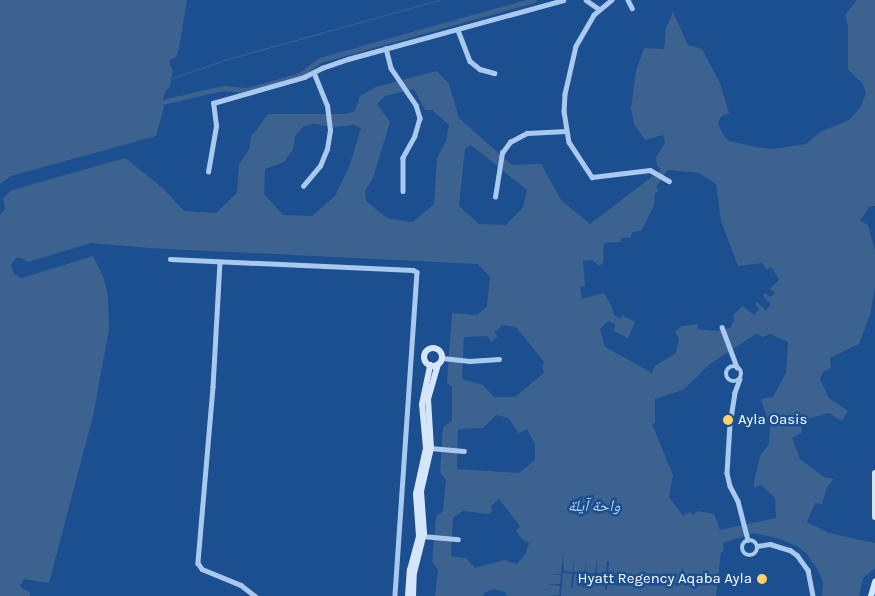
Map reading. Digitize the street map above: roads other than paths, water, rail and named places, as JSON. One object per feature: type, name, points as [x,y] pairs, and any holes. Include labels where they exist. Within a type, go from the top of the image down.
[{"type":"street","points":[[208,172],[216,126],[213,103],[314,74],[334,63],[563,0]]},
{"type":"street","points":[[586,0],[600,9]]},
{"type":"street","points":[[612,0],[600,9],[583,33],[572,60],[565,94],[566,131],[570,142],[592,177],[650,170],[669,181]]},
{"type":"street","points":[[628,0],[632,8]]},
{"type":"street","points":[[458,30],[470,61],[480,69],[494,73]]},
{"type":"street","points":[[386,48],[391,68],[416,105],[420,118],[415,136],[403,158],[403,191]]},
{"type":"street","points":[[304,186],[320,166],[327,149],[330,130],[328,112],[314,74]]},
{"type":"street","points":[[495,197],[502,153],[510,142],[518,136],[534,132],[566,131]]},
{"type":"street","points":[[170,260],[412,270],[417,272],[395,596]]},
{"type":"street","points":[[220,262],[213,387],[198,563],[202,569],[241,585],[255,596]]},
{"type":"street","points":[[722,327],[731,355],[742,372],[735,393],[727,448],[727,473],[745,523],[748,539]]},
{"type":"street","points":[[413,596],[414,573],[424,537],[421,491],[430,448],[428,399],[442,361],[438,350],[433,349],[428,350],[425,358],[430,365],[422,404],[430,448]]},
{"type":"street","points":[[731,355],[730,368],[726,374],[735,393]]},
{"type":"street","points":[[430,365],[442,361],[499,359]]},
{"type":"street","points":[[730,368],[737,367]]},
{"type":"street","points":[[728,379],[734,382],[740,379]]},
{"type":"street","points":[[430,448],[464,450]]},
{"type":"street","points":[[875,473],[875,517]]},
{"type":"street","points":[[424,537],[458,539]]},
{"type":"street","points":[[408,596],[410,570],[424,537]]},
{"type":"street","points":[[748,539],[741,547],[745,554],[754,554],[757,546]]},
{"type":"street","points":[[748,539],[754,541],[757,546]]},
{"type":"street","points":[[757,546],[770,544],[790,550],[797,555],[808,570],[813,596]]},
{"type":"street","points":[[871,596],[875,582]]},
{"type":"water","points":[[0,0],[187,0],[179,48],[176,57],[170,60],[173,70],[170,87],[166,90],[162,101],[164,107],[156,136],[11,176],[0,184]]},
{"type":"water","name":"واحة آيلة","points":[[857,0],[875,0],[875,206],[869,207],[860,221],[868,225],[875,251],[875,287],[870,315],[859,344],[830,358],[831,368],[823,372],[820,379],[829,398],[848,411],[842,421],[829,413],[810,418],[801,427],[802,432],[792,438],[800,459],[824,477],[834,479],[827,487],[822,504],[815,503],[807,522],[829,533],[875,543],[875,568],[863,578],[859,596],[822,596],[823,583],[819,572],[807,554],[797,546],[777,538],[754,533],[723,543],[724,551],[721,552],[716,596],[508,596],[505,592],[494,589],[484,593],[483,596],[435,596],[438,570],[432,562],[436,516],[443,511],[446,480],[440,472],[443,427],[452,421],[452,387],[447,383],[452,313],[477,315],[487,306],[490,277],[478,264],[149,248],[91,243],[28,262],[22,258],[16,258],[11,265],[14,274],[22,278],[93,256],[103,276],[108,296],[109,329],[93,416],[49,583],[24,579],[20,586],[30,592],[30,596],[0,596],[0,215],[5,209],[3,198],[12,190],[125,158],[164,189],[184,211],[216,213],[237,193],[239,164],[249,149],[251,137],[268,114],[346,114],[355,111],[360,96],[376,87],[437,71],[449,84],[459,118],[512,165],[541,164],[561,200],[590,224],[653,176],[656,177],[661,169],[657,166],[656,157],[665,143],[663,135],[645,140],[634,124],[631,108],[636,71],[644,48],[664,49],[666,28],[673,12],[688,45],[702,49],[720,83],[729,113],[721,117],[718,123],[724,136],[729,141],[774,149],[806,144],[820,132],[849,120],[860,108],[866,93],[863,84],[848,69],[848,26],[845,15]],"holes":[[[414,89],[425,110],[432,110],[449,125],[446,141],[437,158],[434,204],[413,222],[387,218],[366,201],[365,191],[373,178],[390,122],[377,104],[385,96]],[[314,124],[335,127],[354,125],[361,128],[349,167],[335,196],[312,216],[283,215],[264,194],[265,169],[284,162],[293,149],[295,136],[304,126]],[[471,145],[527,190],[523,207],[506,225],[479,224],[459,206],[465,149]],[[668,170],[699,173],[716,184],[721,221],[738,266],[762,263],[767,270],[770,267],[773,269],[779,280],[770,289],[775,293],[770,297],[765,293],[763,296],[771,304],[766,310],[757,302],[755,304],[759,309],[754,315],[743,306],[733,315],[734,321],[730,328],[717,331],[698,329],[698,324],[682,326],[675,332],[679,339],[676,353],[655,366],[652,373],[605,347],[600,329],[608,321],[615,324],[614,331],[628,338],[635,322],[622,315],[621,319],[614,315],[604,293],[582,299],[580,287],[585,286],[583,261],[592,260],[599,266],[603,263],[604,243],[621,242],[621,238],[631,237],[632,232],[641,231],[654,206],[655,193],[659,191],[656,187]],[[502,325],[516,327],[544,362],[542,368],[544,373],[515,397],[494,397],[483,385],[462,379],[464,337],[488,336],[491,342],[497,337],[495,332]],[[756,334],[763,337],[770,334],[788,342],[786,373],[773,397],[761,399],[770,427],[769,444],[760,456],[754,482],[754,488],[761,485],[775,498],[776,518],[720,530],[714,514],[698,511],[693,515],[690,512],[683,516],[669,497],[673,475],[652,424],[655,423],[655,399],[683,390],[710,364]],[[496,415],[508,418],[519,433],[527,429],[535,444],[535,460],[519,473],[457,469],[458,429],[483,428]],[[499,499],[520,526],[516,531],[523,540],[529,543],[526,553],[517,564],[504,560],[475,568],[466,558],[451,556],[453,518],[463,511],[489,514],[493,510],[490,507]]]},
{"type":"waterway","points":[[172,78],[228,59],[439,0]]},
{"type":"waterway","points":[[162,102],[223,88],[248,90],[300,75],[320,60],[534,0]]},
{"type":"place","name":"Ayla Oasis","points":[[728,420]]},
{"type":"place","name":"Hyatt Regency Aqaba Ayla","points":[[762,579]]}]
